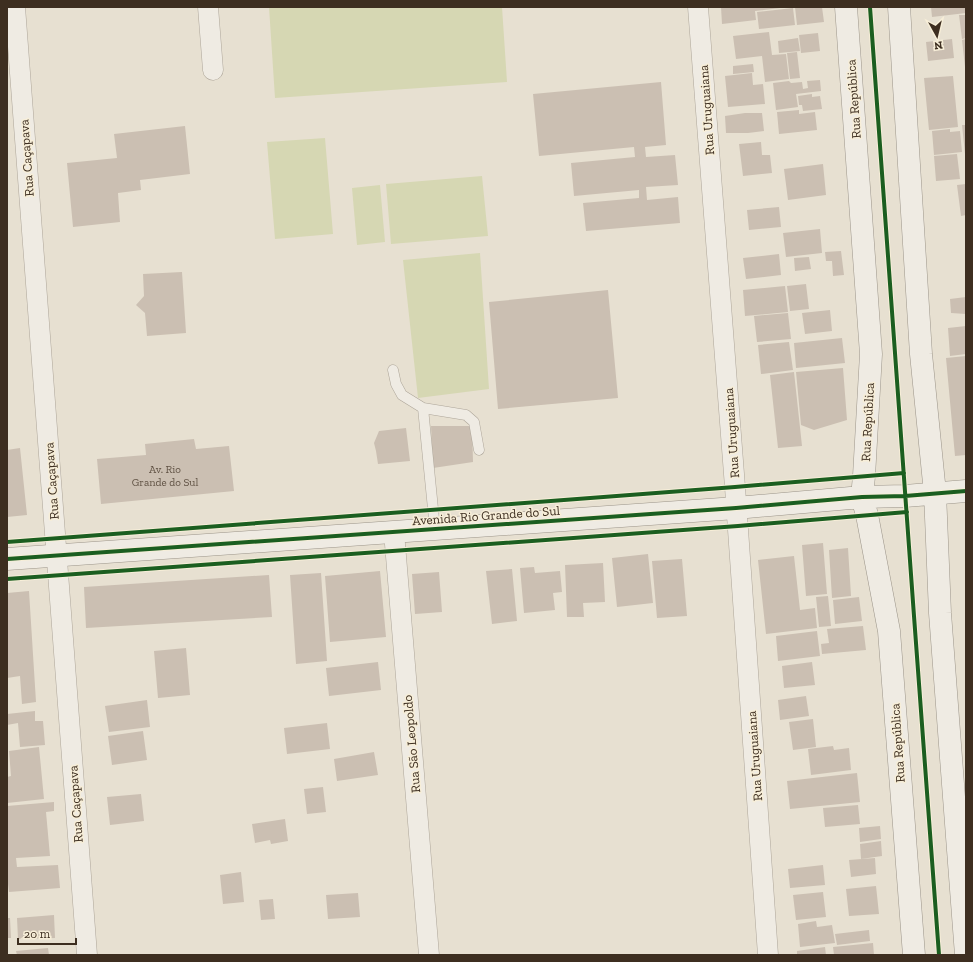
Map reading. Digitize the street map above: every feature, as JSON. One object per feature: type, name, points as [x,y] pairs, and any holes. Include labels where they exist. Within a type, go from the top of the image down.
[{"type":"main road","name":"Rua República","points":[[846,7],[871,354],[862,497],[889,631],[914,955]]},
{"type":"main road","points":[[899,7],[921,354],[935,493],[940,613],[966,955]]},
{"type":"main road","name":"Avenida Rio Grande do Sul","points":[[7,560],[736,508],[862,497],[905,496],[966,491]]},
{"type":"street","name":"Rua Caçapava","points":[[15,7],[87,955]]},
{"type":"street","points":[[208,7],[213,70]]},
{"type":"street","name":"Rua Uruguaiana","points":[[698,7],[768,955]]},
{"type":"street","name":"Rua São Leopoldo","points":[[394,532],[429,955]]},
{"type":"lane","points":[[393,370],[396,384],[402,395],[423,408],[466,415],[474,422],[479,450]]},
{"type":"lane","points":[[423,408],[435,529]]},
{"type":"green space","points":[[269,7],[502,7],[507,82],[275,98]]},
{"type":"green space","points":[[325,138],[333,234],[275,239],[267,142]]},
{"type":"green space","points":[[482,176],[488,236],[391,244],[386,184]]},
{"type":"green space","points":[[380,185],[385,242],[357,245],[352,188]]},
{"type":"green space","points":[[480,253],[489,389],[418,398],[403,260]]},
{"type":"building","points":[[721,7],[780,8],[755,11],[756,20],[722,24]]},
{"type":"building","points":[[795,7],[822,7],[824,22],[797,25]]},
{"type":"building","points":[[931,7],[966,7],[966,13],[932,17]]},
{"type":"building","points":[[793,8],[795,25],[759,29],[757,12]]},
{"type":"building","points":[[959,15],[966,15],[966,38],[962,39]]},
{"type":"building","points":[[769,32],[772,55],[786,54],[789,79],[765,82],[762,56],[736,59],[733,36]]},
{"type":"building","points":[[818,33],[820,51],[801,53],[799,35]]},
{"type":"building","points":[[798,38],[800,51],[779,53],[778,41]]},
{"type":"building","points":[[952,39],[954,58],[928,61],[926,42]]},
{"type":"building","points":[[966,39],[966,67],[965,67],[962,40]]},
{"type":"building","points":[[797,52],[800,78],[790,79],[787,53]]},
{"type":"building","points":[[753,64],[754,72],[733,74],[733,66]]},
{"type":"building","points":[[752,73],[753,85],[763,84],[765,104],[728,107],[725,76]]},
{"type":"building","points":[[953,76],[958,127],[929,130],[924,78]]},
{"type":"building","points":[[820,80],[821,91],[796,94],[798,107],[776,110],[773,83],[789,81],[791,83],[802,82],[803,89],[808,88],[807,81]]},
{"type":"building","points":[[661,82],[666,145],[645,147],[646,157],[675,155],[678,185],[646,187],[647,200],[678,197],[680,223],[586,231],[583,203],[639,198],[639,190],[574,196],[571,163],[635,157],[634,147],[539,156],[533,94]]},
{"type":"building","points":[[812,94],[812,97],[820,96],[822,109],[803,111],[802,105],[799,105],[798,96]]},
{"type":"building","points":[[799,110],[799,114],[815,112],[817,130],[779,134],[777,112]]},
{"type":"building","points":[[745,113],[762,113],[764,131],[726,133],[725,116]]},
{"type":"building","points":[[962,125],[966,125],[966,154],[965,154]]},
{"type":"building","points":[[185,126],[190,174],[140,180],[141,190],[118,193],[120,222],[73,227],[67,163],[117,158],[114,134]]},
{"type":"building","points":[[950,129],[950,132],[960,131],[962,152],[934,155],[932,131]]},
{"type":"building","points":[[761,142],[762,155],[770,155],[772,173],[743,176],[739,144]]},
{"type":"building","points":[[957,154],[960,179],[936,181],[934,156]]},
{"type":"building","points":[[823,164],[826,195],[788,200],[784,169]]},
{"type":"building","points":[[966,184],[966,215],[961,216],[957,185]]},
{"type":"building","points":[[779,207],[781,227],[749,230],[747,210]]},
{"type":"building","points":[[820,229],[822,253],[786,257],[783,233]]},
{"type":"building","points":[[841,251],[844,275],[833,276],[832,261],[826,261],[825,252]]},
{"type":"building","points":[[779,254],[781,275],[746,279],[743,258]]},
{"type":"building","points":[[809,257],[811,269],[795,271],[794,258]]},
{"type":"building","points":[[182,272],[186,333],[147,336],[145,313],[136,305],[144,296],[143,274]]},
{"type":"building","points":[[806,284],[809,309],[790,311],[787,286]]},
{"type":"building","points":[[785,286],[788,312],[745,316],[743,290]]},
{"type":"building","points":[[608,290],[618,398],[498,409],[489,302]]},
{"type":"building","points":[[966,297],[966,314],[951,313],[950,299]]},
{"type":"building","points":[[830,310],[832,331],[805,334],[802,313]]},
{"type":"building","points":[[788,313],[791,339],[757,342],[754,316]]},
{"type":"building","points":[[966,326],[966,354],[950,356],[948,328]]},
{"type":"building","points":[[842,338],[845,363],[796,368],[794,343]]},
{"type":"building","points":[[789,342],[793,370],[761,374],[758,345]]},
{"type":"building","points":[[966,356],[966,455],[955,456],[946,358]]},
{"type":"building","points":[[843,368],[847,420],[814,430],[801,425],[796,372]]},
{"type":"building","points":[[794,372],[802,446],[778,448],[770,375]]},
{"type":"building","points":[[431,426],[472,426],[473,462],[433,468]]},
{"type":"building","points":[[406,428],[410,461],[378,464],[374,443],[379,431]]},
{"type":"building","points":[[194,439],[196,449],[229,446],[234,491],[101,504],[97,459],[146,455],[145,444]]},
{"type":"building","points":[[20,448],[27,515],[7,517],[7,450]]},
{"type":"building","points":[[823,543],[827,594],[806,596],[802,545]]},
{"type":"building","points":[[848,548],[851,596],[832,598],[829,550]]},
{"type":"building","points":[[648,554],[653,603],[617,607],[612,558]]},
{"type":"building","points":[[794,556],[800,610],[815,608],[817,628],[766,634],[758,560]]},
{"type":"building","points":[[682,559],[687,616],[657,618],[652,561]]},
{"type":"building","points":[[603,563],[605,602],[583,603],[584,617],[567,617],[565,565]]},
{"type":"building","points":[[534,567],[535,573],[560,571],[562,592],[553,593],[555,610],[524,613],[520,568]]},
{"type":"building","points":[[512,569],[517,621],[492,624],[486,571]]},
{"type":"building","points":[[380,571],[386,637],[330,642],[325,576]]},
{"type":"building","points":[[439,572],[442,612],[415,614],[412,574]]},
{"type":"building","points":[[321,573],[327,661],[296,664],[290,575]]},
{"type":"building","points":[[269,575],[272,617],[86,628],[84,587]]},
{"type":"building","points":[[29,591],[36,702],[22,704],[20,676],[7,678],[7,593]]},
{"type":"building","points":[[828,596],[831,626],[819,627],[816,597]]},
{"type":"building","points":[[859,597],[862,621],[835,624],[833,600]]},
{"type":"building","points":[[863,626],[866,650],[822,654],[821,644],[829,643],[827,629]]},
{"type":"building","points":[[817,631],[820,656],[778,661],[776,636]]},
{"type":"building","points":[[186,648],[190,695],[158,698],[154,651]]},
{"type":"building","points":[[378,662],[381,690],[329,696],[326,668]]},
{"type":"building","points":[[812,662],[815,685],[784,688],[782,666]]},
{"type":"building","points":[[806,696],[809,716],[780,720],[778,700]]},
{"type":"building","points":[[147,700],[150,727],[109,732],[105,706]]},
{"type":"building","points":[[35,711],[35,721],[43,721],[45,745],[20,747],[18,723],[7,725],[7,714]]},
{"type":"building","points":[[813,719],[816,747],[793,750],[789,722]]},
{"type":"building","points":[[327,723],[330,749],[287,754],[284,728]]},
{"type":"building","points":[[143,731],[147,760],[112,765],[108,736]]},
{"type":"building","points":[[833,746],[834,750],[849,748],[851,770],[811,775],[808,749]]},
{"type":"building","points":[[39,747],[44,799],[7,803],[7,777],[11,776],[9,751]]},
{"type":"building","points":[[374,752],[378,775],[337,781],[334,759]]},
{"type":"building","points":[[857,773],[860,802],[790,809],[787,781]]},
{"type":"building","points":[[323,787],[326,812],[307,814],[304,789]]},
{"type":"building","points":[[141,794],[144,821],[110,825],[107,797]]},
{"type":"building","points":[[54,802],[54,811],[46,812],[50,856],[16,858],[17,867],[58,865],[60,888],[9,892],[7,876],[7,806]]},
{"type":"building","points":[[858,805],[860,824],[825,827],[823,808]]},
{"type":"building","points":[[285,819],[288,841],[271,844],[270,840],[255,843],[252,824]]},
{"type":"building","points":[[880,826],[881,839],[860,842],[859,828]]},
{"type":"building","points":[[881,841],[882,856],[861,859],[860,844]]},
{"type":"building","points":[[875,858],[876,874],[851,877],[849,860]]},
{"type":"building","points":[[823,865],[825,885],[790,888],[788,869]]},
{"type":"building","points":[[241,872],[244,902],[223,904],[220,875]]},
{"type":"building","points":[[876,886],[879,914],[849,916],[846,889]]},
{"type":"building","points":[[823,892],[826,917],[796,920],[793,895]]},
{"type":"building","points":[[358,893],[360,917],[328,919],[326,895]]},
{"type":"building","points":[[273,899],[275,919],[261,920],[259,900]]},
{"type":"building","points":[[54,915],[55,938],[18,939],[17,918]]},
{"type":"building","points":[[7,918],[10,918],[11,938],[7,938]]},
{"type":"building","points":[[816,921],[817,927],[832,925],[835,943],[800,947],[798,924]]},
{"type":"building","points":[[869,930],[870,941],[837,945],[835,934]]},
{"type":"building","points":[[873,943],[874,955],[834,955],[833,947]]},
{"type":"building","points":[[825,947],[826,955],[797,955],[797,951]]},
{"type":"building","points":[[48,948],[49,955],[17,955],[16,951]]},
{"type":"cycle path","points":[[870,7],[939,955]]},
{"type":"cycle path","points":[[7,542],[904,473]]},
{"type":"cycle path","points":[[7,559],[736,508],[862,497],[905,496],[966,491]]},
{"type":"cycle path","points":[[7,579],[738,526],[907,512]]}]
